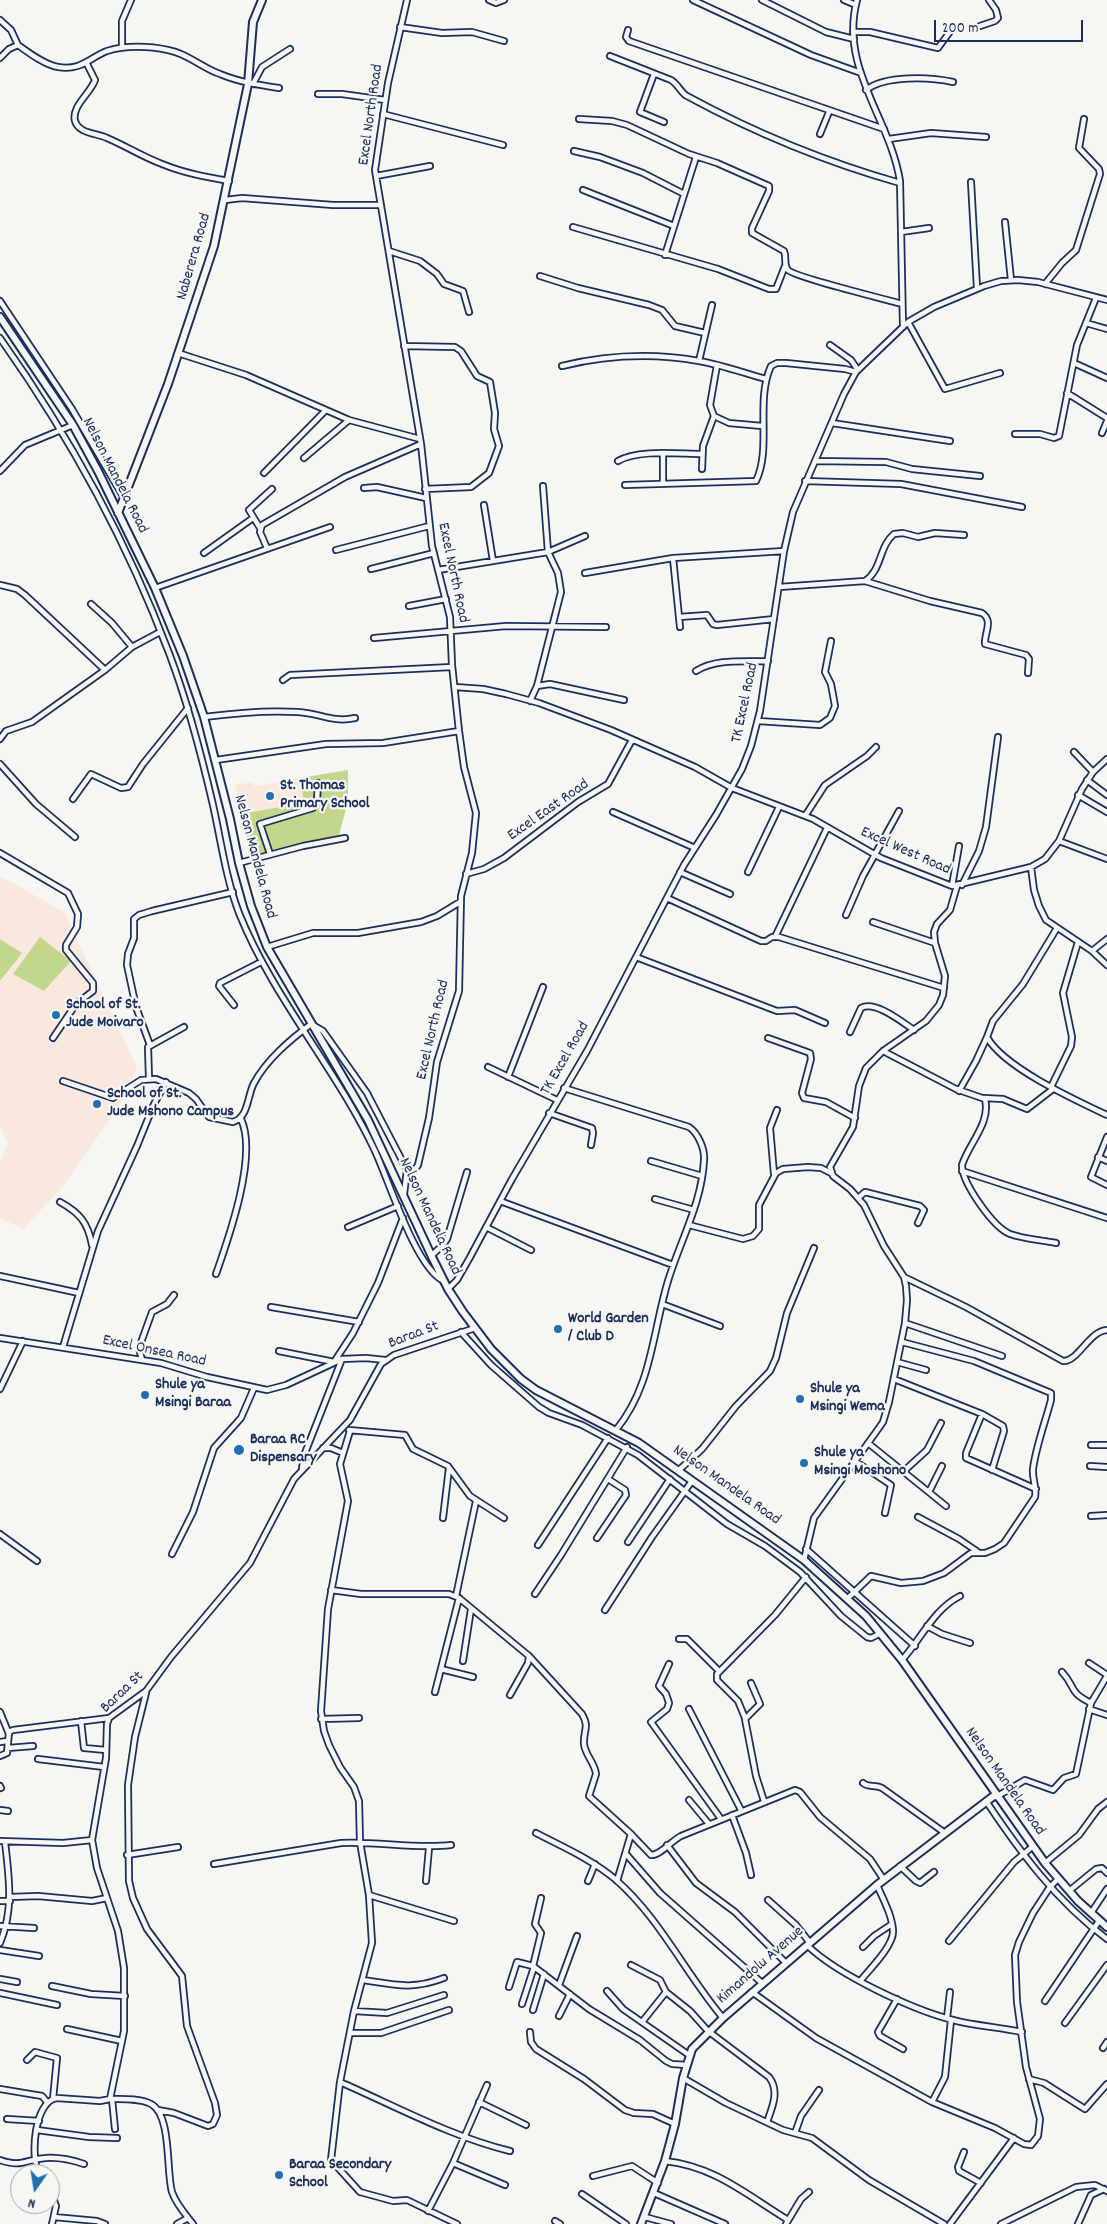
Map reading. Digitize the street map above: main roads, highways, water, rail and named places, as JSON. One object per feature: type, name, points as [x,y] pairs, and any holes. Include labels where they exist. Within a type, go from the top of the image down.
[{"type":"main road","name":"Naberera Road","points":[[118,513],[178,353],[214,246],[251,84],[253,22],[262,0]]},
{"type":"main road","name":"Nelson Mandela Road","points":[[0,317],[72,425],[118,513],[154,588],[183,656],[204,717],[216,760],[239,863],[257,925],[267,947],[368,1120],[448,1289],[475,1328],[507,1366],[536,1390],[616,1430],[679,1470],[804,1560],[848,1598],[881,1633],[902,1660],[1032,1847],[1068,1891],[1090,1913],[1107,1926]]},
{"type":"main road","name":"Kimandolu Avenue","points":[[641,2224],[665,2161],[675,2124],[686,2065],[692,2049],[722,2018],[877,1884],[986,1801],[996,1796]]},
{"type":"place","name":"St. Thomas Primary School","points":[[270,796]]},
{"type":"place","name":"School of St. Jude Moivaro","points":[[56,1015]]},
{"type":"place","name":"School of St. Jude Mshono Campus","points":[[97,1104]]},
{"type":"place","name":"World Garden / Club D","points":[[558,1329]]},
{"type":"place","name":"Shule ya Msingi Baraa","points":[[145,1395]]},
{"type":"place","name":"Shule ya Msingi Wema","points":[[800,1399]]},
{"type":"place","name":"Baraa RC Dispensary","points":[[239,1450]]},
{"type":"place","name":"Shule ya Msingi Moshono","points":[[804,1463]]},
{"type":"place","name":"Baraa Secondary School","points":[[279,2175]]}]
